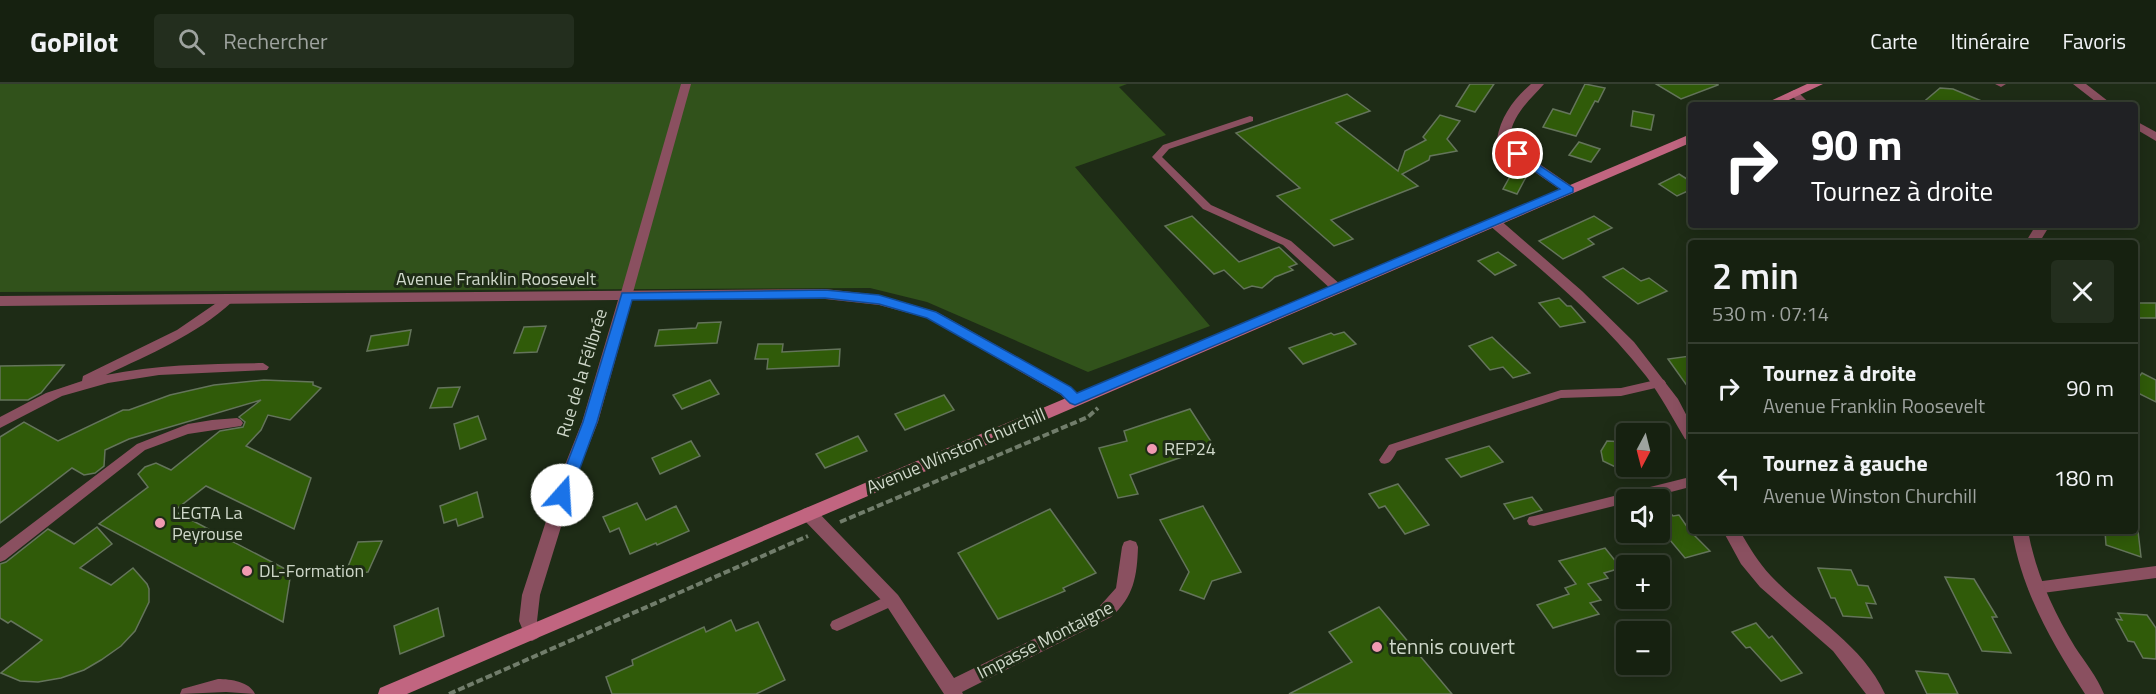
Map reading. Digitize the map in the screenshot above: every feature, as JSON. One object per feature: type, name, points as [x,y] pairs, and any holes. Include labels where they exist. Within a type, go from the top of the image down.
[{"type":"main road","points":[[1774,102],[1816,84]]},
{"type":"main road","name":"Avenue Winston Churchill","points":[[387,694],[1688,140]]},
{"type":"street","points":[[1538,84],[1521,99],[1505,124],[1503,139],[1518,154],[1569,190]]},
{"type":"street","points":[[2079,84],[2100,102]]},
{"type":"street","points":[[2138,126],[2156,137]]},
{"type":"street","points":[[1494,222],[1611,325],[1642,358],[1676,405],[1688,431]]},
{"type":"street","name":"Avenue Franklin Roosevelt","points":[[0,301],[825,294],[879,300],[932,315],[1066,391],[1075,400]]},
{"type":"street","name":"Rue de la Félibrée","points":[[532,633],[528,621],[531,595],[569,475],[590,422],[626,296]]},
{"type":"street","points":[[809,514],[892,600],[953,691]]},
{"type":"street","points":[[1733,534],[1747,559],[1766,582],[1839,645],[1858,667],[1876,694]]},
{"type":"street","points":[[2021,534],[2028,570],[2035,588],[2070,656],[2095,694]]},
{"type":"street","name":"Impasse Montaigne","points":[[953,691],[1105,612],[1119,602],[1127,586],[1130,547]]},
{"type":"lane","points":[[626,296],[686,84]]},
{"type":"lane","points":[[1794,93],[1803,102]]},
{"type":"lane","points":[[1250,118],[1166,147],[1157,157],[1207,207],[1287,243],[1337,288]]},
{"type":"lane","points":[[0,423],[193,325],[221,307],[228,299]]},
{"type":"lane","points":[[56,394],[93,382],[149,371],[263,367]]},
{"type":"lane","points":[[1385,460],[1393,448],[1561,394],[1621,392],[1660,383]]},
{"type":"lane","points":[[0,556],[141,447],[164,436],[207,424],[237,423]]},
{"type":"lane","points":[[1534,521],[1688,482]]},
{"type":"lane","points":[[2035,588],[2156,572]]},
{"type":"lane","points":[[837,626],[892,600]]},
{"type":"lane","points":[[187,694],[214,685],[229,684],[238,686],[248,694]]},
{"type":"path","points":[[449,694],[822,530],[1088,417],[1101,404],[1103,396],[1101,388]]},
{"type":"green space","points":[[0,84],[1127,84],[1119,87],[1166,135],[1075,167],[1210,326],[1088,372],[927,302],[870,288],[0,292]]},
{"type":"building","points":[[1470,84],[1494,84],[1475,112],[1456,106]]},
{"type":"building","points":[[1585,84],[1605,88],[1598,102],[1595,101],[1576,136],[1543,127],[1553,109],[1570,114]]},
{"type":"building","points":[[1656,84],[1718,84],[1718,85],[1681,99]]},
{"type":"building","points":[[1940,88],[1953,89],[1984,102],[1924,102]]},
{"type":"building","points":[[1347,94],[1370,111],[1336,123],[1398,171],[1405,151],[1426,140],[1423,137],[1440,115],[1460,121],[1447,139],[1457,151],[1430,156],[1429,160],[1402,174],[1418,186],[1331,220],[1353,239],[1334,246],[1277,196],[1300,188],[1236,133]]},
{"type":"building","points":[[1633,111],[1654,115],[1651,130],[1631,126]]},
{"type":"building","points":[[1579,142],[1600,149],[1591,162],[1569,155]]},
{"type":"building","points":[[1512,173],[1526,177],[1517,194],[1503,189]]},
{"type":"building","points":[[1679,174],[1688,180],[1688,191],[1677,196],[1659,184]]},
{"type":"building","points":[[1192,216],[1239,262],[1279,247],[1297,264],[1289,267],[1293,270],[1275,277],[1262,288],[1252,286],[1244,289],[1224,270],[1214,274],[1165,226]]},
{"type":"building","points":[[1594,216],[1612,228],[1588,239],[1594,244],[1563,259],[1539,241]]},
{"type":"building","points":[[1498,252],[1516,265],[1495,275],[1478,261]]},
{"type":"building","points":[[1623,268],[1641,281],[1649,278],[1667,291],[1638,304],[1603,277]]},
{"type":"building","points":[[1559,298],[1567,306],[1571,306],[1585,322],[1560,327],[1539,303]]},
{"type":"building","points":[[2138,303],[2156,303],[2156,318],[2138,318]]},
{"type":"building","points":[[721,322],[717,343],[655,346],[659,330],[696,328],[698,323]]},
{"type":"building","points":[[546,326],[537,352],[514,353],[524,327]]},
{"type":"building","points":[[411,330],[408,345],[367,351],[371,336]]},
{"type":"building","points":[[1344,332],[1356,344],[1303,364],[1289,348],[1331,333],[1334,335]]},
{"type":"building","points":[[1492,337],[1530,373],[1513,378],[1503,367],[1490,370],[1469,346]]},
{"type":"building","points":[[758,344],[783,344],[782,352],[840,349],[839,366],[767,369],[768,359],[755,359]]},
{"type":"building","points":[[1688,356],[1688,387],[1668,359]]},
{"type":"building","points":[[64,365],[41,393],[28,400],[0,400],[0,366]]},
{"type":"building","points":[[2142,373],[2156,380],[2156,402],[2138,393],[2138,378]]},
{"type":"building","points":[[264,380],[313,382],[313,385],[321,388],[290,420],[268,415],[261,430],[246,446],[311,478],[294,529],[206,486],[174,511],[291,572],[283,622],[99,524],[148,487],[138,474],[145,467],[156,463],[171,470],[220,431],[243,427],[245,422],[239,417],[261,400],[129,439],[105,450],[104,466],[95,473],[84,475],[72,468],[0,523],[0,437],[24,422],[58,441],[123,410],[129,410],[170,395],[214,385]]},
{"type":"building","points":[[710,380],[719,394],[682,409],[673,395]]},
{"type":"building","points":[[460,387],[452,407],[430,408],[438,388]]},
{"type":"building","points":[[944,395],[954,410],[905,430],[895,414]]},
{"type":"building","name":"REP24","points":[[1190,409],[1214,446],[1130,475],[1138,494],[1118,498],[1099,448],[1127,441],[1124,431]]},
{"type":"building","points":[[478,416],[486,439],[460,449],[454,424]]},
{"type":"building","points":[[858,436],[867,451],[825,468],[816,454]]},
{"type":"building","points":[[691,441],[700,456],[660,474],[652,458]]},
{"type":"building","points":[[1607,441],[1616,441],[1616,467],[1603,461],[1601,451]]},
{"type":"building","points":[[1489,446],[1503,462],[1461,477],[1446,459]]},
{"type":"building","points":[[1398,484],[1429,525],[1405,534],[1385,506],[1379,508],[1369,494]]},
{"type":"building","points":[[477,492],[483,517],[458,526],[456,519],[444,523],[440,506]]},
{"type":"building","points":[[1532,497],[1542,510],[1514,519],[1504,504]]},
{"type":"building","points":[[637,503],[646,520],[676,506],[689,531],[630,554],[619,528],[610,532],[603,517]]},
{"type":"building","points":[[1203,506],[1241,572],[1212,581],[1204,599],[1180,590],[1189,572],[1160,520]]},
{"type":"building","points":[[1050,509],[1096,573],[1063,588],[1065,591],[998,619],[958,553]]},
{"type":"building","points":[[1670,513],[1673,516],[1679,515],[1688,528],[1688,534],[1693,534],[1710,551],[1685,558],[1670,540]]},
{"type":"building","points":[[97,527],[112,544],[80,568],[111,585],[133,568],[147,584],[149,602],[135,631],[121,646],[101,660],[84,670],[61,678],[38,682],[20,681],[1,673],[42,640],[11,621],[8,623],[0,618],[0,564],[6,562],[48,529],[74,544]]},
{"type":"building","points":[[2138,531],[2141,557],[2106,545],[2105,534],[2138,534]]},
{"type":"building","points":[[382,541],[368,572],[345,574],[358,542]]},
{"type":"building","points":[[1605,548],[1616,562],[1616,569],[1604,573],[1608,578],[1588,584],[1601,600],[1590,603],[1599,614],[1553,628],[1537,605],[1569,594],[1565,588],[1576,584],[1559,561]]},
{"type":"building","points":[[1818,568],[1851,570],[1858,585],[1868,586],[1876,604],[1866,603],[1872,618],[1843,616],[1835,598],[1831,598]]},
{"type":"building","points":[[1945,577],[1974,579],[1997,617],[1992,617],[2011,653],[1982,651]]},
{"type":"building","name":"tennis couvert","points":[[1379,607],[1452,694],[1289,694],[1352,662],[1329,632]]},
{"type":"building","points":[[438,608],[444,636],[400,654],[394,626]]},
{"type":"building","points":[[2118,613],[2147,615],[2156,628],[2156,659],[2143,658],[2134,642],[2128,641],[2116,619],[2122,620]]},
{"type":"building","points":[[731,620],[736,631],[758,622],[785,680],[756,694],[612,694],[606,677],[633,665],[632,660],[704,627],[706,632]]},
{"type":"building","points":[[1756,623],[1769,638],[1772,636],[1802,673],[1781,681],[1750,647],[1746,648],[1732,632]]},
{"type":"building","points":[[1916,671],[1948,674],[1958,694],[1927,694]]},
{"type":"place","name":"REP24","points":[[1152,449]]},
{"type":"place","name":"LEGTA La Peyrouse","points":[[160,523]]},
{"type":"place","name":"DL-Formation","points":[[247,571]]},
{"type":"place","name":"tennis couvert","points":[[1377,647]]},
{"type":"route","points":[[562,495],[590,422],[626,296],[825,294],[879,300],[932,315],[1066,391],[1075,400],[1569,190],[1518,154]]}]
